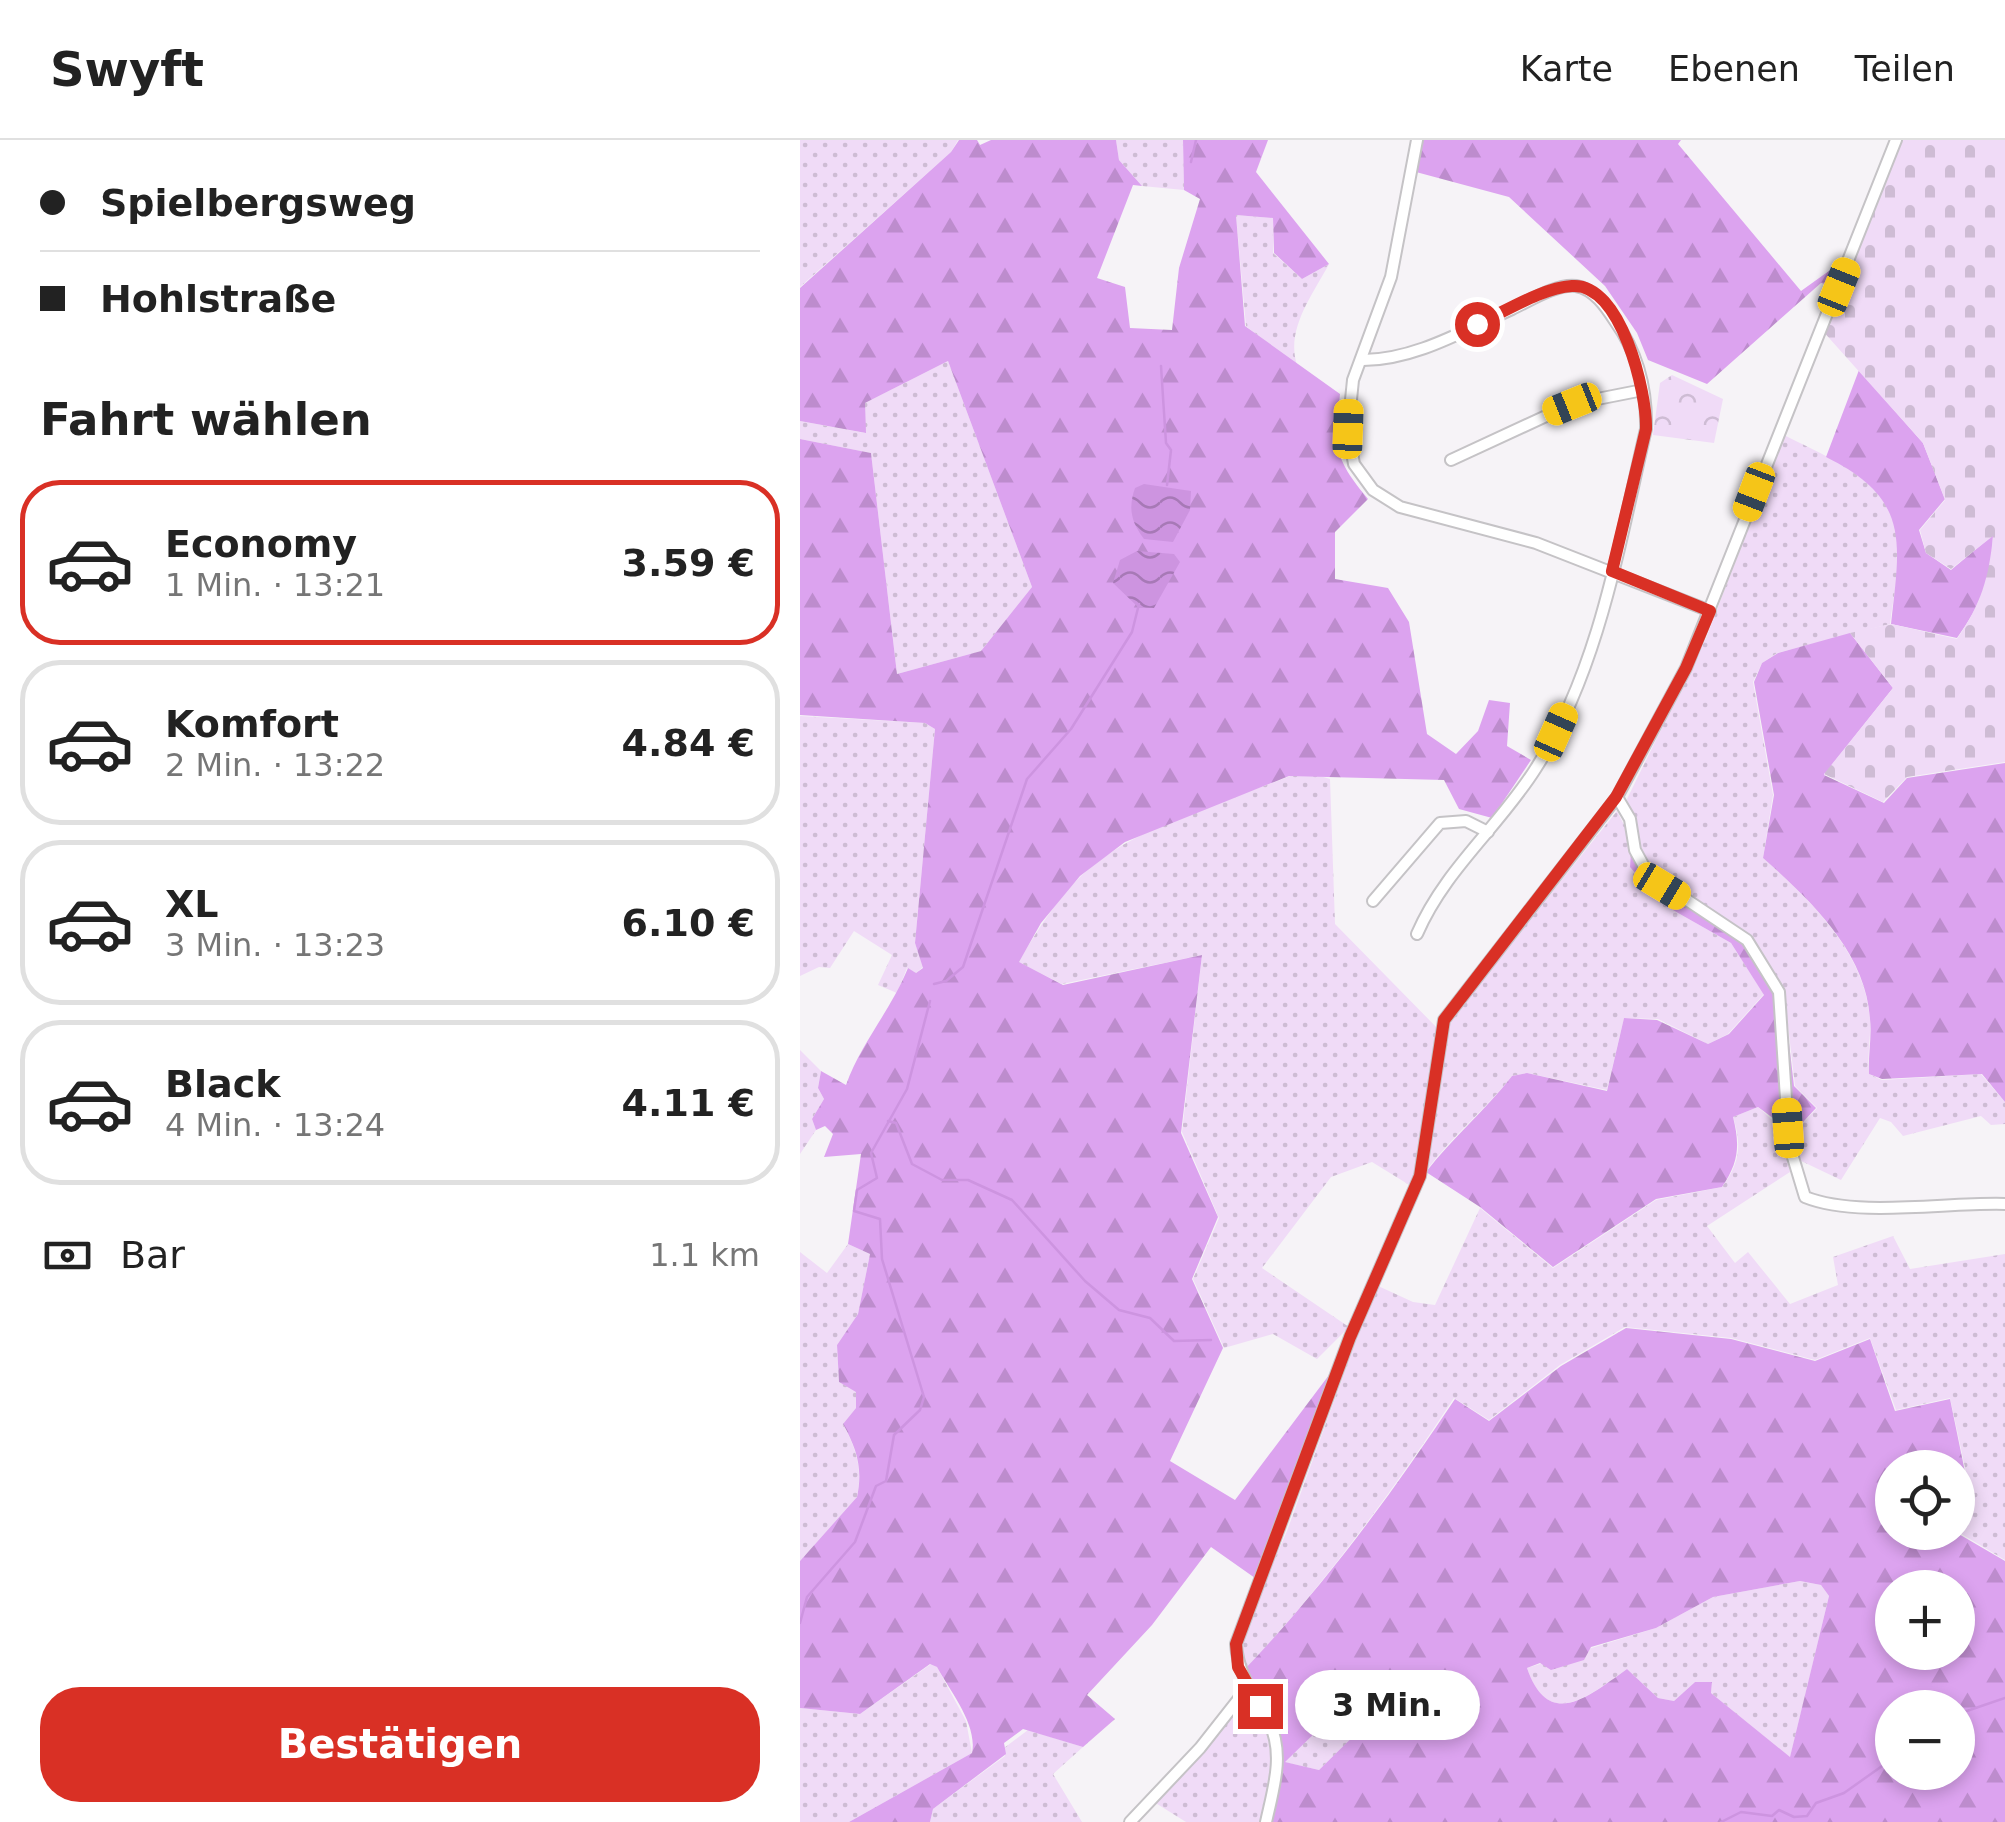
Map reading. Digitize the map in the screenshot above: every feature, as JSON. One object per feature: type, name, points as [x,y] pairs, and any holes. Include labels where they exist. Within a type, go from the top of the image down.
[{"type":"street","points":[[1417,140],[1391,277],[1353,380],[1348,429],[1354,464],[1373,490],[1400,507],[1482,527],[1612,571],[1710,611]]},
{"type":"street","points":[[1266,1822],[1277,1754],[1271,1726],[1238,1667],[1236,1644],[1350,1337],[1420,1176],[1444,1020],[1616,797],[1686,668],[1896,140]]},
{"type":"street","points":[[1361,360],[1393,360],[1570,286],[1590,292],[1623,332],[1639,365],[1643,390],[1646,429],[1612,571],[1556,732],[1536,769],[1444,882],[1417,934]]},
{"type":"street","points":[[1451,460],[1572,404],[1643,390]]},
{"type":"street","points":[[1616,797],[1630,819],[1635,850],[1648,874],[1746,940],[1779,992],[1789,1144],[1805,1196],[1822,1204],[2005,1204]]},
{"type":"street","points":[[1373,901],[1424,836],[1440,823],[1466,821],[1488,832]]},
{"type":"street","points":[[1130,1822],[1200,1748],[1248,1687]]},
{"type":"green space","points":[[800,140],[958,140],[951,152],[800,287]]},
{"type":"green space","points":[[959,140],[977,140],[980,145],[991,140],[1116,140],[1119,160],[1142,186],[1133,185],[1097,278],[1125,287],[1130,328],[1172,330],[1179,268],[1200,199],[1184,190],[1183,140],[1268,140],[1256,172],[1329,264],[1302,279],[1274,253],[1273,218],[1236,215],[1245,326],[1340,394],[1339,451],[1348,472],[1368,499],[1335,532],[1335,579],[1388,588],[1409,622],[1427,734],[1456,754],[1478,731],[1489,700],[1510,703],[1507,746],[1531,760],[1492,818],[1459,809],[1444,780],[1289,776],[1125,842],[1080,876],[1041,923],[1019,962],[1063,985],[1202,955],[1181,1133],[1218,1217],[1192,1279],[1223,1348],[1170,1461],[1235,1500],[1335,1367],[1255,1578],[1211,1547],[1152,1625],[1087,1695],[1115,1719],[1083,1747],[1023,1729],[1004,1743],[1006,1754],[933,1809],[930,1822],[849,1822],[972,1753],[973,1742],[962,1708],[937,1667],[930,1664],[860,1714],[800,1708],[800,1561],[857,1497],[859,1487],[858,1459],[843,1424],[856,1408],[856,1392],[839,1382],[837,1345],[858,1314],[870,1254],[848,1244],[861,1154],[824,1157],[833,1134],[825,1126],[816,1130],[812,1119],[824,1099],[818,1088],[821,1071],[846,1085],[908,968],[916,973],[923,968],[915,943],[935,729],[925,723],[800,715],[800,439],[871,453],[897,674],[981,651],[1032,587],[948,361],[865,403],[866,433],[800,421],[800,288],[951,152]]},
{"type":"green space","points":[[1116,140],[1183,140],[1184,190],[1142,186],[1119,160]]},
{"type":"green space","points":[[1423,140],[1681,140],[1678,144],[1801,291],[1840,263],[1849,262],[1839,287],[1821,283],[1707,384],[1648,360],[1637,333],[1605,286],[1509,197],[1416,172]]},
{"type":"green space","points":[[1896,140],[2005,140],[2005,762],[1907,777],[1883,802],[1824,774],[1893,688],[1850,633],[1891,624],[1957,639],[1982,590],[1993,536],[1951,569],[1926,553],[1920,530],[1945,500],[1923,443],[1821,329]]},
{"type":"green space","points":[[1236,215],[1273,218],[1273,253],[1302,279],[1329,264],[1297,327],[1298,368],[1246,326]]},
{"type":"green space","points":[[948,361],[1032,587],[981,651],[897,674],[871,453],[800,439],[800,421],[865,433],[865,403]]},
{"type":"green space","points":[[1859,370],[1923,443],[1945,499],[1919,530],[1926,553],[1951,570],[1993,535],[1984,590],[1957,638],[1891,624],[1897,569],[1894,526],[1873,489],[1826,457]]},
{"type":"green space","points":[[1672,375],[1723,399],[1714,443],[1653,435],[1660,383]]},
{"type":"green space","points":[[1784,435],[1840,464],[1874,489],[1896,523],[1900,554],[1890,624],[1777,653],[1762,663],[1753,682],[1773,795],[1763,858],[1832,929],[1858,971],[1870,1019],[1869,1074],[1882,1080],[1981,1074],[2005,1102],[2005,1124],[1991,1125],[1981,1116],[1903,1136],[1891,1122],[1880,1118],[1841,1180],[1795,1158],[1793,1134],[1817,1108],[1795,1086],[1784,991],[1749,938],[1651,873],[1639,851],[1627,799],[1706,638]]},
{"type":"green space","points":[[1850,633],[1893,688],[1824,775],[1884,803],[1907,778],[2005,763],[2005,1102],[1982,1074],[1882,1079],[1869,1074],[1870,1019],[1858,971],[1833,929],[1763,858],[1774,795],[1754,682],[1762,663],[1778,653]]},
{"type":"green space","points":[[800,716],[925,723],[935,729],[915,943],[923,967],[916,973],[907,968],[897,993],[878,985],[892,955],[854,931],[830,968],[819,967],[800,976]]},
{"type":"green space","points":[[1313,774],[1330,779],[1335,924],[1444,1035],[1448,1022],[1617,811],[1664,905],[1731,943],[1764,994],[1728,1034],[1708,1044],[1658,1019],[1624,1018],[1607,1090],[1527,1073],[1512,1076],[1426,1171],[1419,1169],[1411,1186],[1372,1162],[1331,1177],[1262,1268],[1349,1327],[1317,1359],[1273,1334],[1224,1348],[1193,1279],[1219,1218],[1182,1132],[1202,955],[1062,984],[1018,962],[1064,894],[1104,857],[1182,817],[1290,776]]},
{"type":"green space","points":[[1631,853],[1647,873],[1727,931],[1762,966],[1777,995],[1779,1037],[1789,1043],[1794,1086],[1816,1108],[1793,1133],[1758,1107],[1733,1117],[1736,1153],[1722,1187],[1656,1199],[1553,1267],[1480,1207],[1426,1172],[1512,1076],[1527,1073],[1607,1091],[1624,1018],[1657,1020],[1708,1044],[1729,1034],[1764,995],[1731,943],[1664,905],[1630,867]]},
{"type":"green space","points":[[800,1050],[821,1071],[818,1088],[824,1099],[812,1119],[816,1130],[800,1154]]},
{"type":"green space","points":[[1758,1107],[1782,1129],[1790,1172],[1707,1226],[1735,1263],[1748,1252],[1790,1304],[1838,1285],[1833,1257],[1893,1236],[1910,1269],[2005,1254],[2005,1560],[1975,1542],[1975,1450],[1961,1450],[1950,1398],[1896,1410],[1870,1338],[1815,1360],[1731,1338],[1625,1327],[1560,1365],[1489,1420],[1454,1398],[1355,1539],[1244,1671],[1243,1631],[1287,1531],[1376,1285],[1413,1302],[1435,1305],[1480,1208],[1553,1268],[1656,1200],[1722,1187],[1738,1154],[1733,1117]]},
{"type":"green space","points":[[848,1244],[870,1254],[858,1314],[837,1345],[839,1382],[856,1391],[856,1408],[843,1424],[857,1459],[859,1487],[857,1497],[800,1561],[800,1252],[827,1273]]},
{"type":"green space","points":[[1626,1328],[1731,1339],[1815,1361],[1870,1339],[1895,1411],[1950,1399],[1960,1450],[1875,1450],[1875,1550],[1975,1550],[1975,1544],[2005,1561],[2005,1822],[1269,1822],[1279,1775],[1279,1743],[1244,1670],[1356,1539],[1455,1399],[1489,1421],[1561,1366]],"holes":[[[1800,1581],[1821,1585],[1829,1596],[1790,1757],[1711,1693],[1712,1682],[1695,1682],[1674,1701],[1658,1698],[1627,1669],[1585,1697],[1559,1703],[1547,1699],[1536,1687],[1527,1668],[1540,1663],[1551,1670],[1584,1660],[1591,1647],[1656,1628],[1713,1597]],[[1358,1691],[1375,1715],[1319,1770],[1285,1762]]]},
{"type":"green space","points":[[1800,1581],[1821,1585],[1829,1596],[1790,1758],[1711,1693],[1712,1683],[1695,1682],[1674,1701],[1658,1698],[1627,1669],[1584,1697],[1558,1703],[1547,1699],[1536,1687],[1527,1668],[1656,1628],[1713,1597]]},
{"type":"green space","points":[[931,1664],[937,1667],[966,1721],[972,1753],[849,1822],[800,1822],[800,1708],[860,1714]]},
{"type":"green space","points":[[1358,1690],[1376,1715],[1319,1770],[1284,1762]]},
{"type":"green space","points":[[1248,1692],[1264,1726],[1271,1755],[1263,1822],[1186,1822],[1154,1802]]},
{"type":"green space","points":[[1028,1730],[1083,1747],[1053,1774],[1082,1822],[930,1822],[933,1809],[1005,1756],[1004,1748]]},
{"type":"water","points":[[1144,484],[1191,491],[1190,510],[1173,542],[1144,539],[1136,527],[1131,508],[1133,495],[1135,488]]},
{"type":"water","points":[[1137,551],[1174,554],[1180,562],[1154,608],[1138,607],[1113,583],[1120,560]]},
{"type":"waterway","points":[[1191,162],[1196,140]]},
{"type":"waterway","points":[[1161,366],[1166,443],[1171,450],[1167,485]]},
{"type":"waterway","points":[[934,984],[946,981],[963,967],[1027,779],[1071,729],[1132,632],[1139,604]]},
{"type":"waterway","points":[[800,1623],[807,1597],[855,1542],[876,1486],[886,1481],[894,1435],[920,1410],[924,1397],[882,1259],[880,1219],[854,1211],[857,1190],[877,1178],[871,1153],[907,1089],[930,1001]]},
{"type":"waterway","points":[[888,1121],[896,1123],[912,1164],[942,1180],[968,1180],[1012,1200],[1085,1281],[1119,1310],[1150,1318],[1174,1341],[1211,1340]]},
{"type":"waterway","points":[[1975,1708],[2005,1698]]},
{"type":"waterway","points":[[1721,1822],[1741,1812],[1772,1816],[1779,1810],[1794,1817],[1807,1816],[1816,1803],[1844,1793],[1875,1771]]},
{"type":"route","points":[[1260,1706],[1238,1667],[1236,1644],[1350,1337],[1420,1176],[1444,1020],[1616,797],[1686,668],[1710,611],[1612,571],[1646,429],[1647,410],[1639,365],[1610,313],[1590,292],[1570,286],[1477,324]]}]
